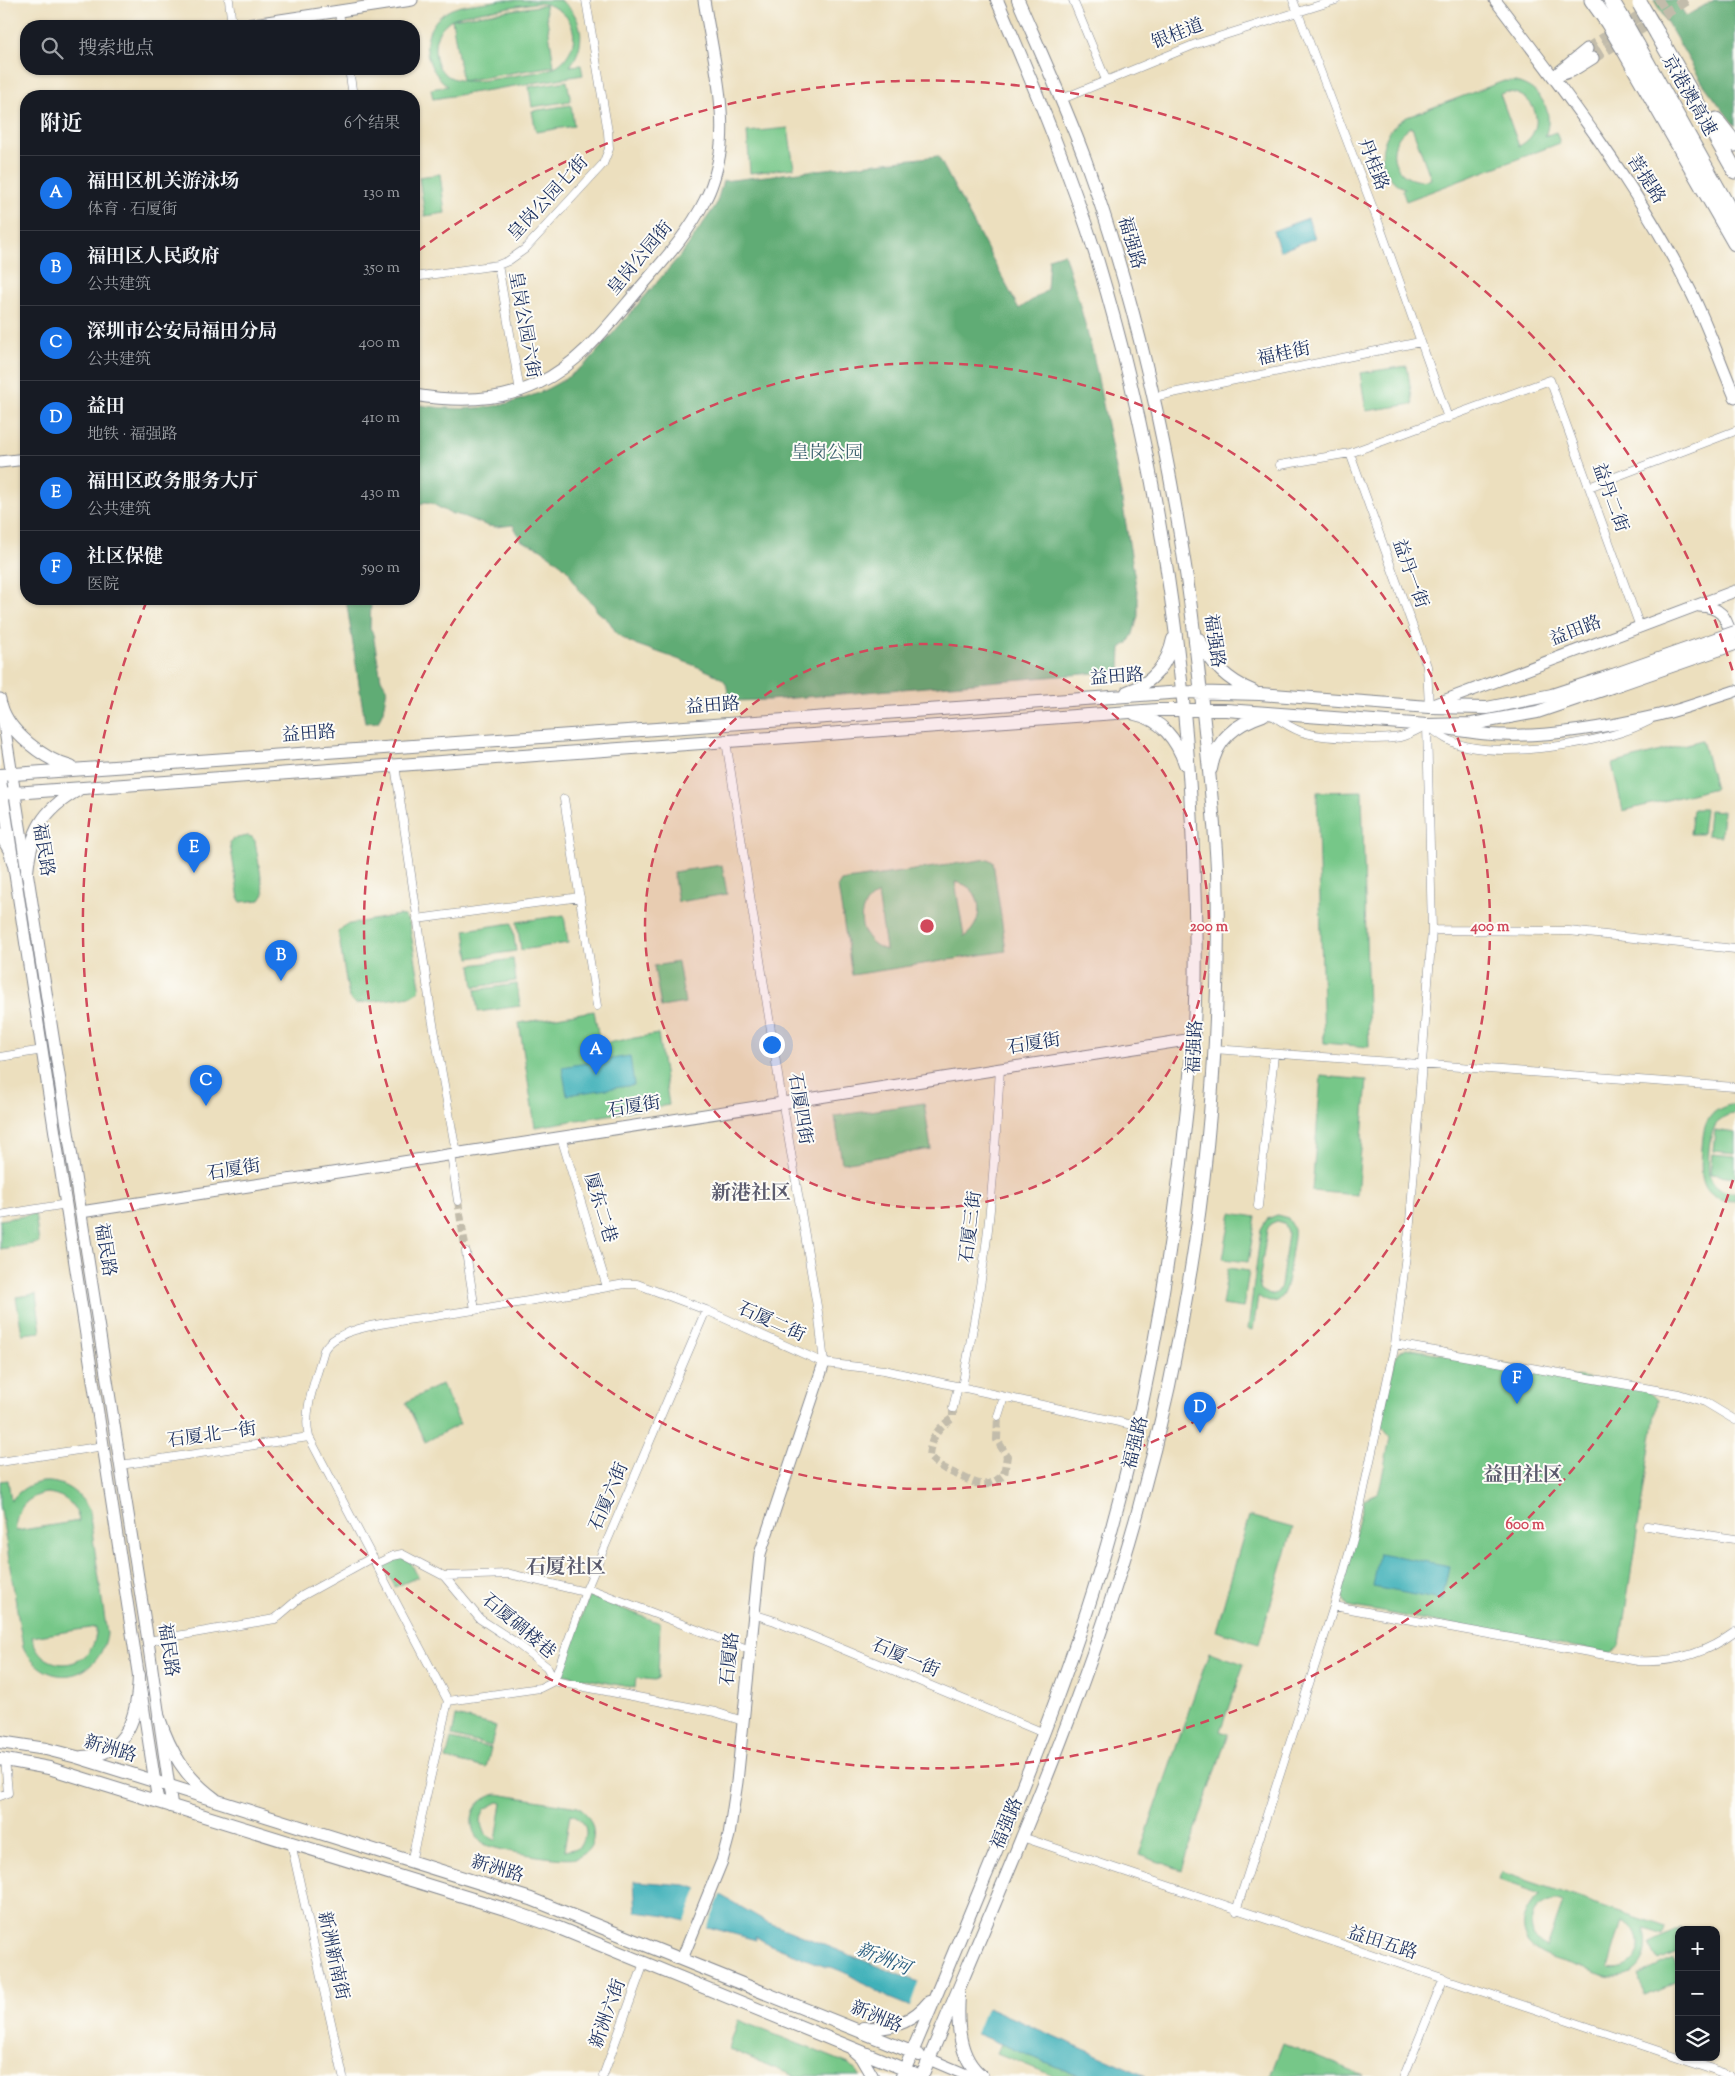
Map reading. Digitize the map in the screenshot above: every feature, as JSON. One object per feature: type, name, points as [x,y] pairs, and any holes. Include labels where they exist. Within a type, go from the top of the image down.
[{"type":"highway","points":[[1592,0],[1614,18]]},
{"type":"highway","points":[[1611,0],[1614,18],[1735,243]]},
{"type":"highway","name":"京港澳高速","points":[[1639,2],[1735,171]]},
{"type":"highway","name":"京港澳高速","points":[[1631,48],[1735,220]]},
{"type":"highway","points":[[1684,79],[1735,144]]},
{"type":"main road","name":"福强路","points":[[904,2072],[1044,1733],[1066,1675],[1094,1590],[1118,1508],[1158,1329],[1173,1228],[1193,1039],[1194,901],[1190,781],[1176,627],[1152,487],[1135,402],[1097,261],[1054,133],[997,0]]},
{"type":"main road","name":"福强路","points":[[922,2076],[1065,1733],[1094,1653],[1138,1513],[1182,1322],[1206,1142],[1214,1049],[1218,923],[1210,781],[1194,628],[1171,484],[1153,397],[1107,225],[1062,99],[1018,0]]},
{"type":"main road","points":[[1115,696],[1134,690],[1148,682],[1159,671],[1169,657],[1176,627]]},
{"type":"main road","points":[[1194,628],[1209,656],[1228,678],[1260,694]]},
{"type":"main road","name":"益田路","points":[[6,794],[1125,712],[1203,710],[1427,725],[1472,724],[1537,712],[1735,632]]},
{"type":"main road","name":"益田路","points":[[4,775],[1202,691],[1487,708],[1616,680],[1735,645]]},
{"type":"main road","points":[[0,702],[12,725],[42,754],[62,764],[84,768]]},
{"type":"main road","points":[[1125,712],[1142,715],[1166,730],[1175,742],[1190,781]]},
{"type":"main road","points":[[1210,781],[1214,756],[1228,733],[1239,725],[1269,713]]},
{"type":"main road","points":[[27,872],[30,849],[42,821],[51,809],[66,797],[82,788]]},
{"type":"main road","points":[[0,834],[10,851],[13,862]]},
{"type":"main road","points":[[77,1758],[100,1754],[111,1748],[127,1732],[135,1714],[139,1675]]},
{"type":"main road","points":[[159,1718],[166,1740],[186,1772],[196,1784],[223,1804]]},
{"type":"main road","name":"新洲路","points":[[2,1742],[77,1758],[544,1903],[929,2059]]},
{"type":"main road","points":[[7,1759],[18,1744]]},
{"type":"main road","name":"新洲路","points":[[7,1759],[49,1768],[508,1910],[644,1962],[849,2046],[904,2072],[922,2076]]},
{"type":"main road","points":[[959,1985],[958,2022],[964,2054],[975,2070],[982,2076]]},
{"type":"main road","points":[[844,2024],[862,2028],[894,2026],[916,2016],[936,1994]]},
{"type":"main road","points":[[849,2046],[861,2057],[872,2076]]},
{"type":"street","points":[[229,0],[231,20]]},
{"type":"street","points":[[280,20],[412,0]]},
{"type":"street","name":"皇岗公园七街","points":[[420,275],[498,265],[508,261],[525,249],[603,164],[609,141],[586,0]]},
{"type":"street","name":"皇岗公园街","points":[[420,396],[452,399],[481,399],[520,391],[554,375],[589,347],[683,237],[706,199],[718,160],[722,126],[704,0]]},
{"type":"street","points":[[1073,0],[1106,80]]},
{"type":"street","name":"丹桂路","points":[[1293,0],[1379,224],[1448,418]]},
{"type":"street","name":"银桂道","points":[[1062,99],[1196,44],[1336,0]]},
{"type":"street","name":"菩提路","points":[[1495,0],[1554,77],[1603,146],[1650,220],[1691,293],[1735,397]]},
{"type":"street","points":[[339,11],[341,20]]},
{"type":"street","points":[[1554,77],[1572,71],[1590,53]]},
{"type":"street","points":[[349,75],[352,90]]},
{"type":"street","name":"皇岗公园六街","points":[[498,265],[520,391]]},
{"type":"street","name":"福桂街","points":[[1153,397],[1420,342]]},
{"type":"street","name":"益丹二街","points":[[1448,418],[1550,380],[1640,627]]},
{"type":"street","points":[[1280,465],[1350,453],[1448,418]]},
{"type":"street","points":[[1589,487],[1735,431]]},
{"type":"street","name":"益丹一街","points":[[1350,453],[1427,666],[1429,706]]},
{"type":"street","points":[[0,462],[20,459]]},
{"type":"street","name":"益田路","points":[[1429,706],[1735,591]]},
{"type":"street","points":[[1696,606],[1709,606],[1718,609],[1726,619],[1735,645]]},
{"type":"street","points":[[1720,695],[1735,680]]},
{"type":"street","name":"益田路","points":[[1427,725],[1504,736],[1544,734],[1616,724],[1660,715],[1735,690]]},
{"type":"street","points":[[1720,695],[1735,697]]},
{"type":"street","name":"福民路","points":[[0,702],[4,775],[13,862],[158,1802]]},
{"type":"street","points":[[1236,1910],[1334,1606],[1354,1536],[1395,1344],[1410,1222],[1432,930],[1427,725],[1402,737],[1390,739],[1323,736],[1304,732],[1287,725],[1269,713]]},
{"type":"street","name":"石厦四街","points":[[726,741],[782,1103],[819,1318],[824,1363]]},
{"type":"street","points":[[395,765],[417,919],[456,1147],[458,1201]]},
{"type":"street","name":"福民路","points":[[6,794],[27,872],[148,1641],[172,1807]]},
{"type":"street","points":[[564,799],[597,1006]]},
{"type":"street","points":[[417,919],[580,897]]},
{"type":"street","points":[[1432,930],[1569,931],[1735,949]]},
{"type":"street","name":"石厦街","points":[[81,1212],[1193,1039]]},
{"type":"street","points":[[1214,1049],[1735,1088]]},
{"type":"street","points":[[0,1057],[43,1050]]},
{"type":"street","points":[[1258,1206],[1274,1054]]},
{"type":"street","name":"石厦三街","points":[[953,1408],[960,1387],[977,1308],[988,1229],[996,1149],[1000,1068]]},
{"type":"street","name":"厦东二巷","points":[[561,1138],[608,1287]]},
{"type":"street","points":[[0,1215],[67,1204]]},
{"type":"street","points":[[466,1252],[475,1310]]},
{"type":"street","name":"石厦二街","points":[[309,1438],[307,1423],[309,1408],[324,1350],[329,1344],[346,1333],[358,1329],[626,1284],[642,1285],[706,1310],[824,1363],[884,1370],[1137,1426]]},
{"type":"street","name":"石厦六街","points":[[554,1681],[586,1590],[706,1310]]},
{"type":"street","points":[[1395,1344],[1679,1394],[1705,1402],[1735,1420]]},
{"type":"street","name":"石厦路","points":[[682,1959],[722,1861],[729,1835],[735,1800],[760,1554],[824,1363]]},
{"type":"street","points":[[998,1416],[1004,1397]]},
{"type":"street","points":[[309,1438],[448,1701],[411,1862]]},
{"type":"street","name":"石厦北一街","points":[[120,1465],[309,1438]]},
{"type":"street","points":[[0,1462],[104,1446]]},
{"type":"street","points":[[1647,1526],[1735,1539]]},
{"type":"street","name":"石厦碉楼巷","points":[[148,1641],[276,1619],[302,1596],[374,1561],[402,1554],[411,1557],[444,1576],[480,1618],[547,1667],[554,1681],[715,1712],[743,1721]]},
{"type":"street","points":[[444,1576],[510,1574],[586,1590],[750,1650]]},
{"type":"street","points":[[1334,1606],[1638,1661],[1667,1661],[1695,1654],[1722,1642],[1735,1632]]},
{"type":"street","name":"石厦一街","points":[[754,1614],[1044,1733]]},
{"type":"street","points":[[448,1701],[540,1688],[554,1681]]},
{"type":"street","points":[[0,1796],[8,1793],[7,1759]]},
{"type":"street","name":"益田五路","points":[[1022,1837],[1443,1980],[1734,2076]]},
{"type":"street","name":"新洲新南街","points":[[291,1843],[342,2076]]},
{"type":"street","name":"新洲六街","points":[[603,2076],[644,1962]]},
{"type":"street","points":[[1404,2076],[1443,1980]]},
{"type":"street","name":"新洲路","points":[[929,2059],[969,2076]]},
{"type":"green space","points":[[502,0],[560,0],[568,7],[578,22],[581,40],[579,49],[570,66],[581,65],[583,75],[433,99],[431,89],[448,86],[432,68],[428,57],[428,35],[433,25],[441,16],[452,9],[470,4]],"holes":[[[534,3],[551,6],[559,10],[570,22],[574,38],[572,47],[568,55],[553,68],[489,80],[462,81],[452,78],[443,72],[437,62],[435,47],[436,38],[440,31],[452,19],[463,15]]]},
{"type":"green space","points":[[1654,0],[1676,0],[1686,16],[1714,0],[1735,0],[1735,126],[1702,82]]},
{"type":"green space","points":[[545,5],[554,66],[462,80],[452,19]]},
{"type":"green space","points":[[567,81],[571,101],[532,107],[529,87]]},
{"type":"green space","points":[[1504,81],[1515,82],[1525,85],[1540,97],[1548,115],[1545,136],[1556,132],[1560,143],[1406,201],[1402,190],[1405,189],[1394,182],[1387,173],[1382,153],[1384,142],[1389,132],[1407,117]],"holes":[[[1506,92],[1526,98],[1532,105],[1535,114],[1534,132],[1528,140],[1519,146],[1500,94]],[[1412,127],[1431,179],[1418,180],[1408,177],[1400,171],[1396,163],[1394,154],[1396,144],[1401,135]]]},
{"type":"green space","points":[[571,105],[574,126],[536,132],[532,111]]},
{"type":"green space","points":[[788,128],[794,168],[750,173],[747,132]]},
{"type":"green space","name":"皇岗公园","points":[[938,156],[1019,309],[1047,290],[1049,258],[1064,253],[1093,354],[1121,494],[1138,598],[1138,616],[1133,634],[1128,643],[1121,648],[1120,671],[769,700],[728,701],[726,684],[720,677],[696,666],[629,642],[617,634],[609,621],[579,591],[569,572],[541,549],[522,541],[513,525],[488,526],[449,513],[431,503],[425,502],[420,504],[420,405],[462,409],[506,404],[548,388],[568,377],[588,362],[684,251],[716,205],[723,181]]},
{"type":"green space","points":[[440,174],[445,213],[425,216],[420,177]]},
{"type":"green space","points":[[1407,366],[1413,404],[1366,411],[1360,373]]},
{"type":"green space","points":[[347,605],[371,605],[370,629],[373,634],[381,679],[387,689],[383,711],[378,722],[365,723]]},
{"type":"green space","points":[[1702,740],[1715,788],[1623,811],[1612,764]]},
{"type":"green space","points":[[1362,791],[1369,1047],[1324,1043],[1317,792]]},
{"type":"green space","points":[[1693,809],[1705,809],[1702,834],[1690,834]]},
{"type":"green space","points":[[1709,810],[1723,811],[1721,836],[1707,835]]},
{"type":"green space","points":[[252,837],[255,841],[264,894],[260,900],[241,902],[230,843],[232,839]]},
{"type":"green space","points":[[988,859],[993,862],[1006,951],[852,975],[838,886],[841,881]],"holes":[[[955,882],[965,885],[972,890],[979,905],[976,923],[964,937]],[[878,894],[886,949],[886,950],[870,940],[864,932],[862,924],[864,907],[869,900]]]},
{"type":"green space","points":[[722,865],[727,894],[678,902],[673,872]]},
{"type":"green space","points":[[399,915],[404,916],[409,922],[420,986],[419,991],[411,996],[355,1004],[349,998],[338,932],[345,925]]},
{"type":"green space","points":[[564,915],[568,943],[521,950],[517,922]]},
{"type":"green space","points":[[512,923],[516,951],[469,958],[465,930]]},
{"type":"green space","points":[[513,959],[516,981],[474,987],[471,965]]},
{"type":"green space","points":[[678,962],[685,1003],[661,1007],[654,966]]},
{"type":"green space","points":[[517,984],[520,1006],[478,1012],[475,990]]},
{"type":"green space","points":[[594,1011],[600,1044],[658,1034],[669,1105],[535,1127],[519,1023]]},
{"type":"green space","points":[[1321,1076],[1367,1080],[1357,1195],[1312,1191]]},
{"type":"green space","points":[[924,1103],[931,1149],[842,1163],[835,1116]]},
{"type":"green space","points":[[1729,1105],[1735,1105],[1735,1114],[1726,1116],[1719,1121],[1711,1136],[1709,1174],[1716,1186],[1722,1190],[1735,1192],[1735,1201],[1714,1197],[1704,1185],[1701,1168],[1706,1124],[1714,1113]]},
{"type":"green space","points":[[1715,1130],[1735,1133],[1735,1153],[1713,1151]]},
{"type":"green space","points":[[1712,1154],[1735,1156],[1735,1177],[1710,1174]]},
{"type":"green space","points":[[1231,1213],[1256,1217],[1248,1262],[1223,1259]]},
{"type":"green space","points":[[35,1214],[39,1243],[0,1249],[0,1220]]},
{"type":"green space","points":[[1277,1215],[1288,1218],[1294,1229],[1294,1239],[1289,1273],[1284,1291],[1275,1302],[1258,1296],[1253,1330],[1248,1329],[1261,1229],[1267,1219]],"holes":[[[1277,1221],[1284,1223],[1288,1233],[1281,1286],[1277,1293],[1270,1295],[1261,1290],[1259,1283],[1267,1230],[1270,1224]]]},
{"type":"green space","points":[[1228,1268],[1249,1271],[1243,1308],[1222,1305]]},
{"type":"green space","points":[[36,1294],[41,1332],[22,1334],[16,1297]]},
{"type":"green space","points":[[1406,1348],[1646,1389],[1657,1400],[1620,1645],[1610,1653],[1348,1606],[1340,1594],[1364,1499],[1378,1493],[1380,1487],[1390,1438],[1381,1422],[1396,1355]]},
{"type":"green space","points":[[442,1384],[460,1424],[425,1442],[406,1402]]},
{"type":"green space","points":[[8,1480],[11,1501],[20,1491],[31,1485],[41,1482],[52,1482],[63,1485],[82,1499],[89,1510],[107,1634],[102,1650],[94,1662],[83,1671],[70,1675],[57,1675],[44,1670],[33,1661],[23,1647],[0,1504],[0,1481]],"holes":[[[46,1493],[58,1495],[68,1501],[75,1510],[79,1521],[16,1531],[19,1511],[27,1502]],[[96,1627],[94,1641],[88,1652],[79,1660],[68,1664],[46,1659],[38,1650],[32,1637]]]},
{"type":"green space","points":[[1249,1516],[1293,1528],[1259,1644],[1216,1631]]},
{"type":"green space","points":[[401,1558],[410,1561],[418,1577],[395,1587],[383,1564],[393,1559]]},
{"type":"green space","points":[[589,1596],[660,1623],[658,1678],[654,1680],[636,1678],[635,1688],[561,1674]]},
{"type":"green space","points":[[1209,1652],[1244,1664],[1220,1731],[1228,1734],[1182,1870],[1139,1855]]},
{"type":"green space","points":[[456,1716],[496,1726],[491,1746],[452,1736]]},
{"type":"green space","points":[[451,1739],[491,1748],[486,1768],[446,1759]]},
{"type":"green space","points":[[497,1794],[578,1807],[584,1812],[592,1826],[594,1834],[590,1848],[584,1854],[569,1859],[513,1852],[482,1843],[475,1835],[473,1829],[473,1814],[480,1802]],"holes":[[[498,1802],[502,1803],[496,1840],[484,1832],[481,1819],[485,1809]],[[570,1814],[582,1821],[586,1835],[578,1848],[564,1851]]]},
{"type":"green space","points":[[1502,1872],[1665,1927],[1663,1935],[1644,1929],[1646,1946],[1642,1962],[1631,1973],[1623,1976],[1603,1975],[1554,1959],[1537,1951],[1530,1945],[1523,1930],[1525,1914],[1534,1900],[1541,1894],[1500,1880]],"holes":[[[1557,1900],[1563,1902],[1547,1947],[1534,1937],[1531,1923],[1532,1917],[1539,1907],[1550,1901]],[[1622,1921],[1636,1932],[1639,1940],[1639,1949],[1634,1959],[1627,1965],[1613,1969],[1608,1968]]]},
{"type":"green space","points":[[1675,1931],[1675,1954],[1659,1961],[1650,1943]]},
{"type":"green space","points":[[1673,1959],[1675,1963],[1675,1981],[1646,1994],[1637,1976]]},
{"type":"green space","points":[[738,2020],[849,2064],[861,2076],[794,2076],[729,2049]]},
{"type":"green space","points":[[1283,2043],[1363,2076],[1270,2076]]},
{"type":"green space","points":[[1001,2044],[1079,2076],[1054,2076],[997,2053]]},
{"type":"water","points":[[1308,218],[1315,238],[1280,251],[1273,231]]},
{"type":"water","points":[[630,1056],[634,1085],[567,1095],[562,1067]]},
{"type":"water","points":[[1379,1553],[1449,1566],[1442,1600],[1373,1587]]},
{"type":"water","points":[[634,1881],[685,1885],[722,1896],[767,1922],[986,2009],[989,2008],[1146,2076],[1079,2076],[889,1998],[846,1973],[768,1944],[755,1936],[756,1940],[667,1916],[636,1912]]},
{"type":"pier","points":[[699,1886],[721,1893],[706,1930],[684,1924]]},
{"type":"pier","points":[[919,1980],[987,2006],[975,2036],[909,2009]]},
{"type":"tunnel","points":[[1587,49],[1664,0]]},
{"type":"tunnel","points":[[1593,58],[1687,0]]},
{"type":"tunnel","points":[[458,1201],[466,1252]]},
{"type":"tunnel","points":[[953,1408],[953,1418],[943,1425],[936,1434],[931,1443],[929,1456],[946,1469],[981,1484],[991,1483],[1004,1475],[1007,1456],[997,1440],[998,1416]]},
{"type":"place","name":"福田区政务服务大厅","points":[[194,873]]},
{"type":"place","name":"福田区人民政府","points":[[281,981]]},
{"type":"place","name":"福田区机关游泳场","points":[[596,1075]]},
{"type":"place","name":"深圳市公安局福田分局","points":[[206,1106]]},
{"type":"place","name":"社区保健","points":[[1517,1404]]},
{"type":"place","name":"益田","points":[[1200,1433]]},
{"type":"district","name":"新港社区","points":[[751,1194]]},
{"type":"district","name":"益田社区","points":[[1523,1476]]},
{"type":"district","name":"石厦社区","points":[[566,1568]]},
{"type":"water label","name":"新洲河","points":[[883,1960]]}]
